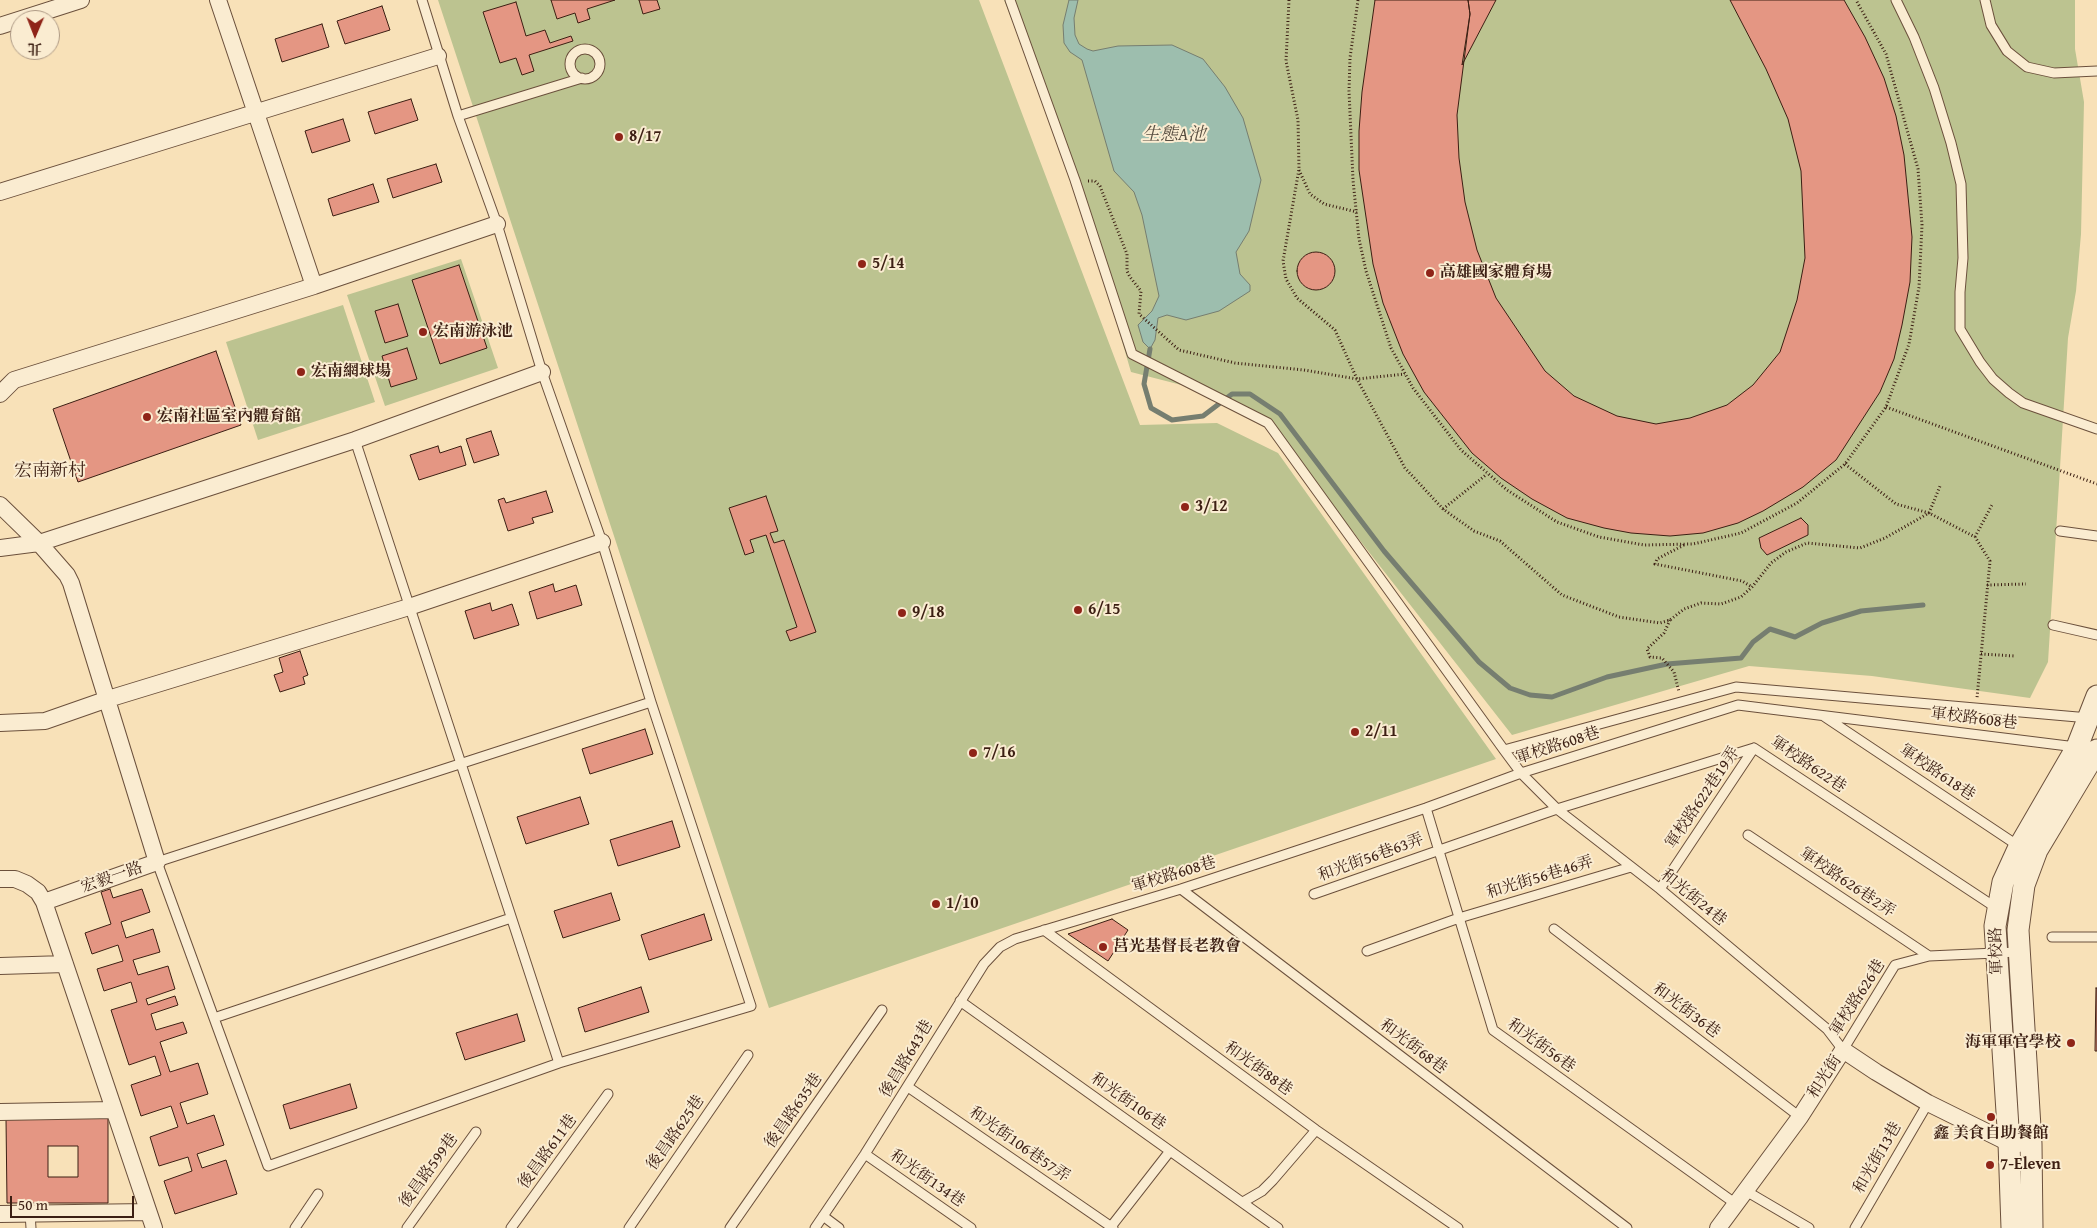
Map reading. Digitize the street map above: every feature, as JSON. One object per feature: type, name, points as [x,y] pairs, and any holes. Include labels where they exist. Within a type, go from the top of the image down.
[{"type":"street","points":[[0,26],[81,0]]},
{"type":"street","points":[[218,0],[314,286]]},
{"type":"street","points":[[0,192],[438,56]]},
{"type":"street","points":[[0,394],[7,380],[314,286],[497,224]]},
{"type":"street","points":[[0,548],[39,543],[355,440],[542,372]]},
{"type":"street","name":"宏毅一路","points":[[0,505],[39,543],[67,575],[71,584],[157,862],[44,902]]},
{"type":"street","points":[[0,723],[45,721],[410,607],[602,542]]},
{"type":"street","name":"軍校路","points":[[2012,1228],[2009,1143],[1995,926],[2009,911],[2024,885],[2028,850],[2090,750],[2097,696]]},
{"type":"street","points":[[0,879],[15,879],[27,884],[38,892],[44,902],[154,1228]]},
{"type":"street","name":"軍校路","points":[[2009,911],[2018,952],[2031,1144],[2032,1228]]},
{"type":"street","points":[[0,966],[65,964]]},
{"type":"street","name":"和光街","points":[[1718,1228],[1800,1117],[1843,1050],[1928,1103],[2009,1143],[2031,1144]]},
{"type":"street","points":[[0,1112],[114,1110]]},
{"type":"street","points":[[0,1214],[31,1221],[148,1212]]},
{"type":"lane","points":[[422,0],[458,116],[497,224],[542,372],[602,542],[651,702],[751,1006],[559,1063],[268,1166],[157,862],[651,702]]},
{"type":"lane","name":"和光街24巷","points":[[1010,0],[1075,180],[1132,354],[1268,423],[1521,773],[1557,808],[1660,889],[1827,1029],[1843,1050]]},
{"type":"lane","points":[[1896,0],[1914,37],[1934,88],[1961,184],[1963,258],[1960,292],[1960,329],[1980,362],[1993,379],[2009,394],[2023,403],[2097,429]]},
{"type":"lane","points":[[1985,0],[1991,25],[2007,51],[2026,67],[2054,73],[2097,71]]},
{"type":"lane","points":[[458,116],[582,78]]},
{"type":"lane","points":[[355,440],[559,1063]]},
{"type":"lane","points":[[2060,531],[2097,536]]},
{"type":"lane","points":[[2054,625],[2097,635]]},
{"type":"lane","points":[[1504,750],[1736,687],[2093,720]]},
{"type":"lane","name":"軍校路608巷","points":[[1044,930],[1181,889],[1426,808],[1521,773],[1738,705],[2090,750]]},
{"type":"lane","name":"軍校路618巷","points":[[1823,715],[2028,850]]},
{"type":"lane","name":"軍校路622巷","points":[[1438,849],[1557,808],[1754,748],[2009,911]]},
{"type":"lane","name":"軍校路622巷19弄","points":[[1660,889],[1754,748]]},
{"type":"lane","name":"和光街56巷","points":[[1426,808],[1493,1030],[1741,1198],[1809,1228]]},
{"type":"lane","name":"軍校路626巷2弄","points":[[1748,835],[1929,956]]},
{"type":"lane","name":"和光街56巷63弄","points":[[1314,894],[1438,849]]},
{"type":"lane","name":"和光街56巷46弄","points":[[1368,950],[1459,918],[1631,867]]},
{"type":"lane","name":"和光街68巷","points":[[1181,889],[1627,1228]]},
{"type":"lane","points":[[214,1018],[511,918]]},
{"type":"lane","name":"和光街36巷","points":[[1554,929],[1800,1117]]},
{"type":"lane","name":"後昌路643巷","points":[[815,1228],[866,1154],[984,964],[1000,947],[1015,939],[1044,930]]},
{"type":"lane","name":"和光街88巷","points":[[1044,930],[1316,1130],[1458,1228]]},
{"type":"lane","points":[[2052,937],[2097,937]]},
{"type":"lane","name":"軍校路626巷","points":[[1843,1050],[1895,965],[1929,956],[2018,952]]},
{"type":"lane","name":"和光街106巷","points":[[960,1001],[1278,1228]]},
{"type":"lane","name":"後昌路635巷","points":[[730,1228],[882,1010]]},
{"type":"lane","name":"後昌路625巷","points":[[629,1228],[748,1055]]},
{"type":"lane","name":"和光街106巷57弄","points":[[908,1087],[1112,1228]]},
{"type":"lane","name":"後昌路611巷","points":[[511,1228],[608,1094]]},
{"type":"lane","name":"和光街13巷","points":[[1855,1228],[1928,1103]]},
{"type":"lane","points":[[1242,1202],[1262,1191],[1316,1130]]},
{"type":"lane","name":"後昌路599巷","points":[[407,1228],[476,1132]]},
{"type":"lane","points":[[1112,1228],[1170,1151]]},
{"type":"lane","name":"和光街134巷","points":[[866,1154],[971,1228]]},
{"type":"lane","points":[[295,1228],[318,1194]]},
{"type":"lane","points":[[823,1216],[839,1228]]},
{"type":"path","points":[[1289,0],[1286,61],[1298,120],[1299,168],[1283,260],[1286,279],[1297,298],[1336,330],[1356,379],[1405,468],[1443,509],[1474,531],[1500,541],[1562,595],[1619,617],[1660,623],[1670,620],[1684,609],[1701,603],[1721,604],[1741,597],[1752,587],[1771,563],[1786,552],[1808,544],[1860,548],[1885,538],[1929,513],[1940,486]]},
{"type":"path","points":[[1358,0],[1350,58],[1349,91],[1350,145],[1359,239],[1366,271],[1392,348],[1405,374],[1413,388],[1460,450],[1514,495],[1557,522],[1599,537],[1644,545],[1685,544],[1741,533],[1797,503],[1824,483],[1845,464],[1886,407],[1908,344],[1920,287],[1922,225],[1918,169],[1886,54],[1856,0]]},
{"type":"path","points":[[1299,168],[1310,194],[1324,204],[1357,212]]},
{"type":"path","points":[[1075,180],[1095,182],[1100,186],[1127,254],[1127,271],[1141,291],[1139,314],[1179,350],[1235,363],[1304,370],[1356,379],[1405,374]]},
{"type":"path","points":[[1886,407],[2097,484]]},
{"type":"path","points":[[1845,464],[1896,504],[1929,513],[1975,536],[1990,561],[1976,708]]},
{"type":"path","points":[[1443,509],[1487,474]]},
{"type":"path","points":[[1975,536],[1993,502]]},
{"type":"path","points":[[1685,544],[1657,559],[1655,564],[1742,581],[1752,587]]},
{"type":"path","points":[[1987,585],[2026,584]]},
{"type":"path","points":[[1670,620],[1664,633],[1647,650],[1650,657],[1662,658],[1674,672],[1682,702]]},
{"type":"path","points":[[1981,654],[2015,656]]},
{"type":"green space","points":[[438,0],[979,0],[1140,425],[1217,423],[1278,453],[1496,759],[769,1008]]},
{"type":"green space","points":[[1004,0],[2075,0],[2075,49],[2084,102],[2081,234],[2076,291],[2068,338],[2048,662],[2030,698],[1872,676],[1749,666],[1512,735],[1268,423],[1197,389],[1131,372],[1075,180]]},
{"type":"green space","name":"宏南游泳池","points":[[461,259],[498,368],[385,406],[347,295]]},
{"type":"green space","name":"宏南網球場","points":[[343,305],[375,402],[258,440],[226,342]]},
{"type":"water","name":"生態A池","points":[[1069,0],[1078,0],[1074,18],[1075,35],[1079,44],[1087,49],[1093,51],[1118,46],[1172,45],[1203,59],[1225,87],[1243,118],[1261,180],[1249,231],[1236,252],[1240,274],[1250,285],[1250,291],[1219,311],[1186,320],[1167,315],[1158,318],[1155,340],[1150,349],[1143,342],[1138,325],[1152,311],[1159,296],[1142,215],[1134,192],[1114,171],[1082,60],[1070,52],[1064,43],[1063,25]]},
{"type":"building","points":[[551,0],[615,0],[587,9],[590,19],[578,23],[575,13],[557,19]]},
{"type":"building","points":[[639,0],[657,0],[660,9],[643,14]]},
{"type":"building","name":"高雄國家體育場","points":[[1375,0],[1468,0],[1470,14],[1457,115],[1459,158],[1465,202],[1477,250],[1496,298],[1545,371],[1574,396],[1617,416],[1656,424],[1690,418],[1727,405],[1753,385],[1780,352],[1797,300],[1805,258],[1801,171],[1788,119],[1766,69],[1730,0],[1844,0],[1865,37],[1884,78],[1896,116],[1904,155],[1912,237],[1910,282],[1894,359],[1880,392],[1836,460],[1803,487],[1763,511],[1738,523],[1703,533],[1670,536],[1631,533],[1567,518],[1532,499],[1501,478],[1472,453],[1424,392],[1403,354],[1383,303],[1373,264],[1359,170],[1359,131],[1362,92]]},
{"type":"building","points":[[1468,0],[1496,0],[1462,65],[1470,14]]},
{"type":"building","points":[[516,2],[526,36],[545,30],[550,43],[571,36],[573,41],[529,55],[534,71],[522,75],[516,58],[500,63],[483,12]]},
{"type":"building","points":[[382,6],[390,30],[345,44],[337,21]]},
{"type":"building","points":[[322,24],[329,47],[282,62],[275,39]]},
{"type":"building","points":[[411,99],[418,120],[375,134],[368,112]]},
{"type":"building","points":[[343,119],[350,141],[312,153],[305,131]]},
{"type":"building","points":[[436,164],[442,182],[393,198],[387,179]]},
{"type":"building","points":[[373,184],[379,202],[333,216],[328,199]]},
{"type":"building","points":[[1316,252],[1330,257],[1335,271],[1330,285],[1316,290],[1302,285],[1297,271],[1302,257]]},
{"type":"building","points":[[459,265],[487,348],[440,364],[412,280]]},
{"type":"building","points":[[398,304],[408,336],[385,343],[375,311]]},
{"type":"building","points":[[407,348],[417,379],[391,387],[382,356]]},
{"type":"building","name":"宏南社區室內體育館","points":[[216,351],[241,425],[78,482],[53,409]]},
{"type":"building","points":[[491,431],[499,455],[474,463],[466,439]]},
{"type":"building","points":[[438,446],[440,453],[461,446],[466,465],[419,480],[410,455]]},
{"type":"building","points":[[546,491],[553,512],[532,518],[534,523],[508,531],[498,500],[504,498],[506,503]]},
{"type":"building","points":[[766,496],[778,531],[770,533],[774,543],[784,540],[816,632],[790,641],[786,631],[797,627],[766,535],[750,540],[754,552],[745,555],[729,508]]},
{"type":"building","points":[[1801,518],[1808,525],[1808,535],[1767,555],[1761,548],[1759,538]]},
{"type":"building","points":[[553,584],[555,592],[576,585],[582,605],[537,619],[529,592]]},
{"type":"building","points":[[490,603],[492,611],[512,604],[519,625],[474,639],[465,611]]},
{"type":"building","points":[[300,651],[308,675],[303,677],[305,684],[280,692],[274,675],[283,672],[279,658]]},
{"type":"building","points":[[645,729],[653,754],[590,774],[582,749]]},
{"type":"building","points":[[580,797],[589,824],[526,844],[517,817]]},
{"type":"building","points":[[672,821],[680,847],[618,866],[610,840]]},
{"type":"building","points":[[110,889],[113,898],[142,889],[150,912],[121,922],[126,938],[153,929],[160,952],[133,960],[138,975],[168,966],[175,989],[146,999],[148,1005],[175,996],[178,1005],[151,1014],[156,1030],[183,1022],[187,1033],[160,1042],[170,1072],[198,1063],[208,1094],[180,1103],[187,1124],[214,1115],[224,1145],[197,1154],[202,1168],[226,1160],[237,1194],[175,1214],[164,1181],[192,1171],[188,1157],[159,1166],[150,1137],[178,1127],[171,1106],[141,1116],[131,1085],[161,1075],[155,1056],[129,1065],[111,1010],[137,1002],[131,982],[104,991],[97,969],[123,961],[118,945],[92,954],[85,933],[111,924],[101,892]]},
{"type":"building","points":[[611,893],[620,920],[563,938],[554,911]]},
{"type":"building","points":[[704,914],[712,940],[649,960],[641,935]]},
{"type":"building","name":"莒光基督長老教會","points":[[1112,919],[1128,930],[1108,961],[1068,934]]},
{"type":"building","points":[[641,987],[649,1012],[585,1032],[578,1008]]},
{"type":"building","points":[[2096,988],[2097,1051],[2095,1051]]},
{"type":"building","points":[[517,1014],[525,1041],[465,1060],[456,1033]]},
{"type":"building","points":[[350,1084],[357,1108],[290,1129],[283,1105]]},
{"type":"building","points":[[6,1118],[108,1118],[108,1203],[7,1203]],"holes":[[[48,1146],[78,1146],[78,1177],[48,1177]]]},
{"type":"waterway","points":[[1150,349],[1144,384],[1151,408],[1172,420],[1203,416],[1232,394],[1250,394],[1280,414],[1384,551],[1479,662],[1510,688],[1530,695],[1552,697],[1607,677],[1667,664],[1741,658],[1753,642],[1770,629],[1795,637],[1822,623],[1861,611],[1923,605]]},
{"type":"place","name":"8/17","points":[[619,137]]},
{"type":"place","name":"5/14","points":[[862,264]]},
{"type":"place","name":"高雄國家體育場","points":[[1430,273]]},
{"type":"place","name":"宏南游泳池","points":[[423,332]]},
{"type":"place","name":"宏南網球場","points":[[301,372]]},
{"type":"place","name":"宏南社區室內體育館","points":[[147,417]]},
{"type":"place","name":"3/12","points":[[1185,507]]},
{"type":"place","name":"6/15","points":[[1078,610]]},
{"type":"place","name":"9/18","points":[[902,613]]},
{"type":"place","name":"2/11","points":[[1355,732]]},
{"type":"place","name":"7/16","points":[[973,753]]},
{"type":"place","name":"1/10","points":[[936,904]]},
{"type":"place","name":"莒光基督長老教會","points":[[1103,947]]},
{"type":"place","name":"海軍軍官學校","points":[[2071,1043]]},
{"type":"place","name":"鑫 美食自助餐館","points":[[1991,1117]]},
{"type":"place","name":"7-Eleven","points":[[1990,1165]]},
{"type":"district","name":"宏南新村","points":[[50,471]]}]
